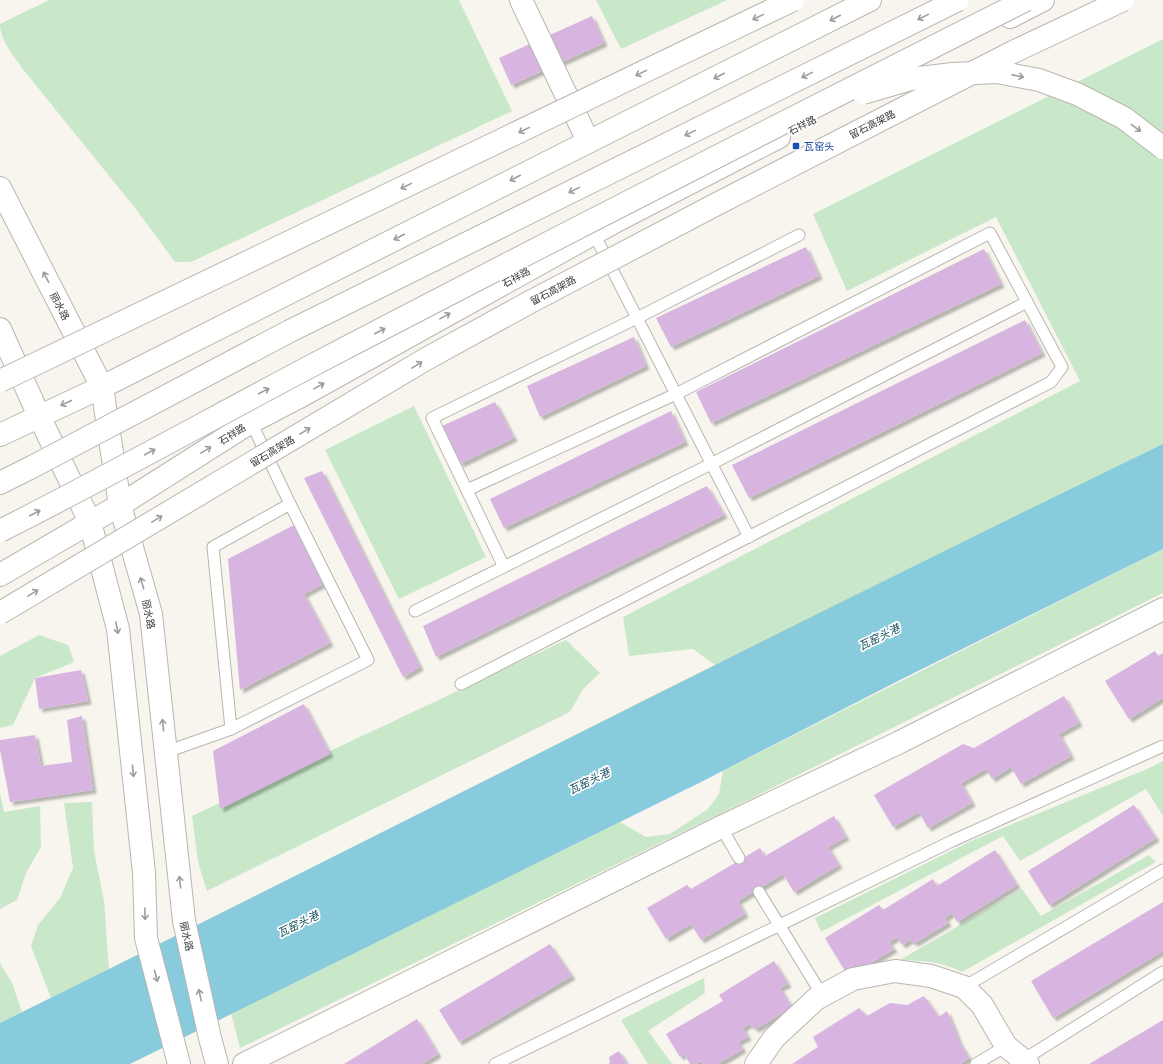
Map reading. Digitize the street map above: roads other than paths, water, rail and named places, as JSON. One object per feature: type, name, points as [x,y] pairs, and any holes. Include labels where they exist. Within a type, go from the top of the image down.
[{"type":"main road","points":[[521,0],[588,142]]},
{"type":"main road","points":[[0,382],[793,0]]},
{"type":"main road","points":[[0,435],[102,387],[870,0]]},
{"type":"main road","points":[[0,483],[290,331],[958,0]]},
{"type":"main road","points":[[0,531],[320,362],[752,138],[1026,0]]},
{"type":"main road","name":"石祥路","points":[[0,575],[120,505],[251,422],[303,395],[594,234],[1043,0]]},
{"type":"main road","name":"留石高架路","points":[[0,613],[426,359],[532,301],[699,213],[1014,52],[1123,0]]},
{"type":"main road","points":[[752,138],[842,99],[911,79],[953,74],[996,72],[1039,80],[1077,94],[1124,118],[1163,148]]},
{"type":"main road","name":"丽水路","points":[[0,188],[102,387],[120,505],[151,614],[184,921],[217,1064]]},
{"type":"main road","points":[[0,329],[39,416],[90,522],[118,629],[144,872],[146,938],[177,1059]]},
{"type":"main road","points":[[251,1062],[721,827],[898,743],[1163,609]]},
{"type":"main road","points":[[756,1064],[774,1038],[816,998],[853,979],[894,971],[931,976],[964,987],[982,1005],[1006,1046],[1026,1062]]},
{"type":"lane","points":[[461,684],[1051,382],[1062,367],[990,233],[676,394],[467,490]]},
{"type":"lane","points":[[594,234],[749,537]]},
{"type":"lane","points":[[504,567],[432,418],[637,318],[799,236]]},
{"type":"lane","points":[[415,611],[711,464],[1027,302]]},
{"type":"lane","points":[[166,752],[230,729],[368,660],[251,422]]},
{"type":"lane","points":[[230,729],[214,547],[290,504]]},
{"type":"lane","points":[[495,1064],[952,841],[1163,746]]},
{"type":"lane","points":[[721,827],[739,858]]},
{"type":"lane","points":[[964,987],[1163,870]]},
{"type":"lane","points":[[759,892],[822,995]]},
{"type":"lane","points":[[1026,1062],[1163,972]]},
{"type":"lane","points":[[976,1064],[1006,1046]]},
{"type":"water","name":"瓦窑头港","points":[[1163,444],[1163,549],[902,679],[701,782],[130,1064],[0,1064],[0,1023],[871,587]]},
{"type":"place","name":"瓦窑头","points":[[796,146]]}]
